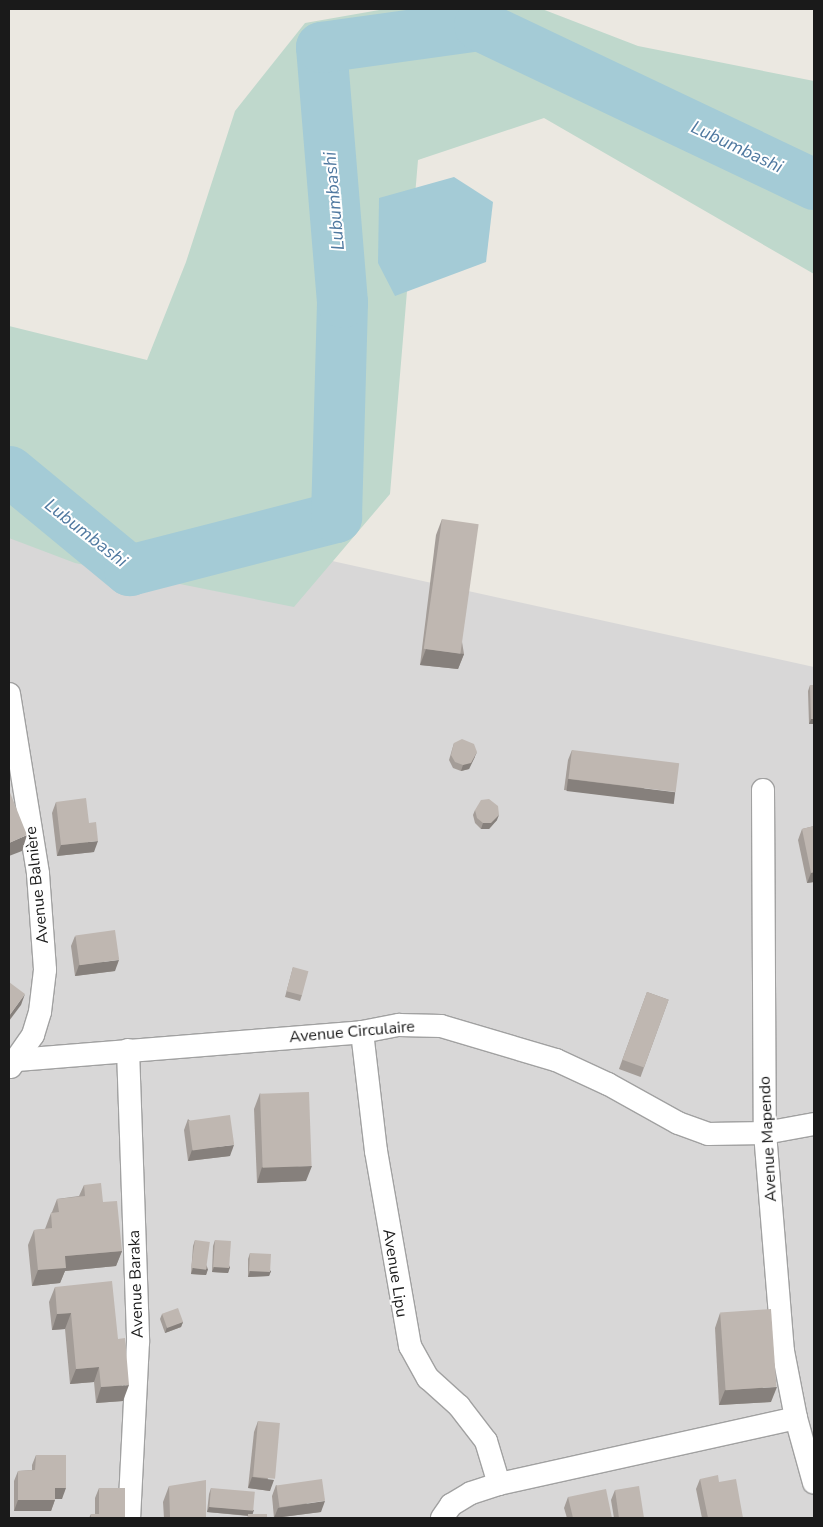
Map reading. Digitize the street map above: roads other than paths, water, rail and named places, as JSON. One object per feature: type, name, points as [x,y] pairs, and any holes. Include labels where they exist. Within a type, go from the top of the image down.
[{"type":"street","name":"Avenue Balnière","points":[[9,694],[38,874],[45,970],[40,1012],[33,1035],[13,1064]]},
{"type":"street","name":"Avenue Mapendo","points":[[762,790],[765,1132],[783,1351],[796,1418],[814,1483]]},
{"type":"street","name":"Avenue Circulaire","points":[[13,1064],[128,1050],[362,1032],[399,1024],[450,1028],[556,1060],[608,1084],[678,1123],[708,1134],[765,1132],[814,1124]]},
{"type":"street","name":"Avenue Lipu","points":[[362,1032],[376,1151],[410,1346],[428,1378],[459,1406],[486,1442],[499,1484]]},
{"type":"street","name":"Avenue Baraka","points":[[128,1050],[138,1342],[129,1518]]},
{"type":"street","points":[[442,1518],[451,1505],[464,1497],[499,1484],[796,1418]]},
{"type":"water","points":[[454,177],[493,202],[486,262],[395,296],[378,263],[379,198]]},
{"type":"waterway","name":"Lubumbashi","points":[[9,471],[129,570],[336,517],[342,302],[321,47],[479,25],[814,184]]}]
